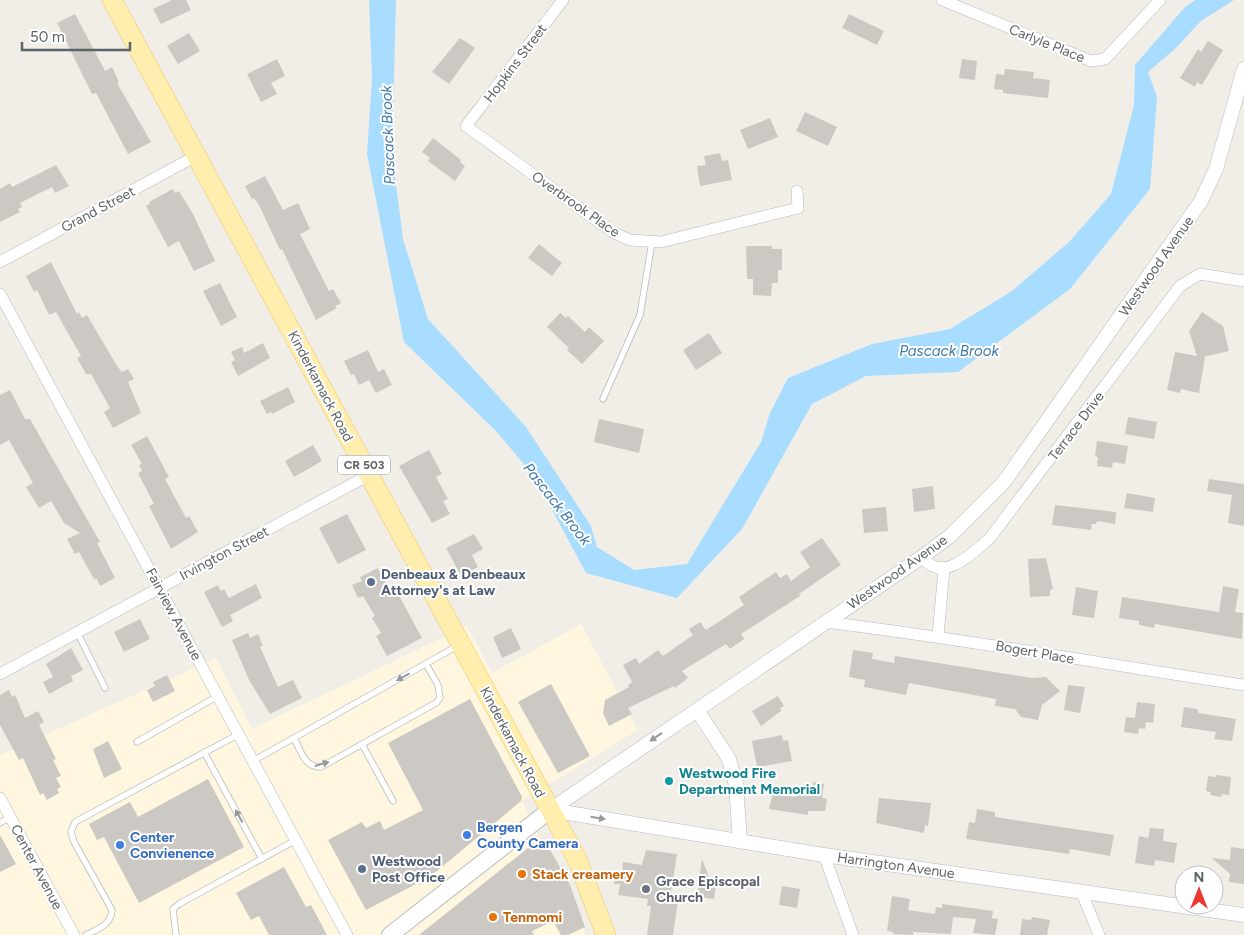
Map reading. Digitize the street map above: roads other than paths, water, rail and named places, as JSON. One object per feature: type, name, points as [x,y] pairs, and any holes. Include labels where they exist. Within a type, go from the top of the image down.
[{"type":"main road","name":"Kinderkamack Road","points":[[112,0],[577,859],[606,935]]},
{"type":"main road","name":"Westwood Avenue","points":[[390,935],[550,810]]},
{"type":"street","name":"Hopkins Street","points":[[466,126],[563,0]]},
{"type":"street","name":"Carlyle Place","points":[[942,0],[1091,61],[1098,62],[1105,59],[1160,0]]},
{"type":"street","name":"Westwood Avenue","points":[[550,810],[922,557],[950,536],[1004,482],[1201,202],[1216,169],[1244,69]]},
{"type":"street","name":"Overbrook Place","points":[[466,126],[614,233],[630,240],[661,242],[798,208],[797,191]]},
{"type":"street","name":"Grand Street","points":[[0,262],[196,156]]},
{"type":"street","name":"Terrace Drive","points":[[944,569],[972,553],[990,538],[1180,286],[1200,274],[1244,281]]},
{"type":"street","name":"Fairview Avenue","points":[[0,294],[347,935]]},
{"type":"street","name":"Irvington Street","points":[[0,674],[369,475]]},
{"type":"street","points":[[922,557],[927,564],[935,568],[944,569],[938,636]]},
{"type":"street","name":"Bogert Place","points":[[825,622],[938,636],[1244,685]]},
{"type":"street","points":[[697,710],[729,759],[736,785],[740,841]]},
{"type":"street","name":"Center Avenue","points":[[0,798],[74,935]]},
{"type":"street","name":"Harrington Avenue","points":[[550,810],[824,855],[1244,915]]},
{"type":"street","points":[[824,855],[853,935]]},
{"type":"street","points":[[1082,892],[1099,935]]},
{"type":"lane","points":[[603,399],[640,316],[652,242]]},
{"type":"lane","points":[[77,632],[105,688]]},
{"type":"lane","points":[[252,761],[460,644]]},
{"type":"lane","points":[[294,738],[307,763],[313,767],[321,767],[436,703],[440,698],[438,685],[426,664]]},
{"type":"lane","points":[[137,742],[218,696]]},
{"type":"lane","points":[[86,935],[108,922],[112,918],[112,910],[74,842],[71,832],[74,822],[239,734]]},
{"type":"lane","points":[[362,744],[393,800]]},
{"type":"lane","points":[[204,752],[262,858]]},
{"type":"lane","points":[[0,823],[10,817]]},
{"type":"lane","points":[[176,935],[174,909],[179,904],[296,840]]},
{"type":"water","name":"Pascack Brook","points":[[369,0],[396,0],[392,153],[403,239],[428,319],[526,427],[591,526],[597,547],[634,570],[687,564],[761,442],[770,413],[788,378],[872,344],[950,329],[1012,291],[1069,242],[1111,194],[1134,105],[1135,65],[1185,7],[1195,0],[1234,0],[1201,21],[1175,49],[1148,72],[1157,97],[1150,189],[1070,289],[958,372],[866,376],[812,404],[742,529],[677,598],[586,573],[534,476],[495,430],[404,342],[367,154],[372,78]]},
{"type":"place","name":"Denbeaux & Denbeaux Attorney's at Law","points":[[371,582]]},
{"type":"place","name":"Westwood Fire Department Memorial","points":[[669,781]]},
{"type":"place","name":"Bergen County Camera","points":[[467,835]]},
{"type":"place","name":"Center Convienence","points":[[120,845]]},
{"type":"place","name":"Westwood Post Office","points":[[362,869]]},
{"type":"place","name":"Stack creamery","points":[[522,874]]},
{"type":"place","name":"Grace Episcopal Church","points":[[646,889]]},
{"type":"place","name":"Tenmomi","points":[[493,917]]}]
